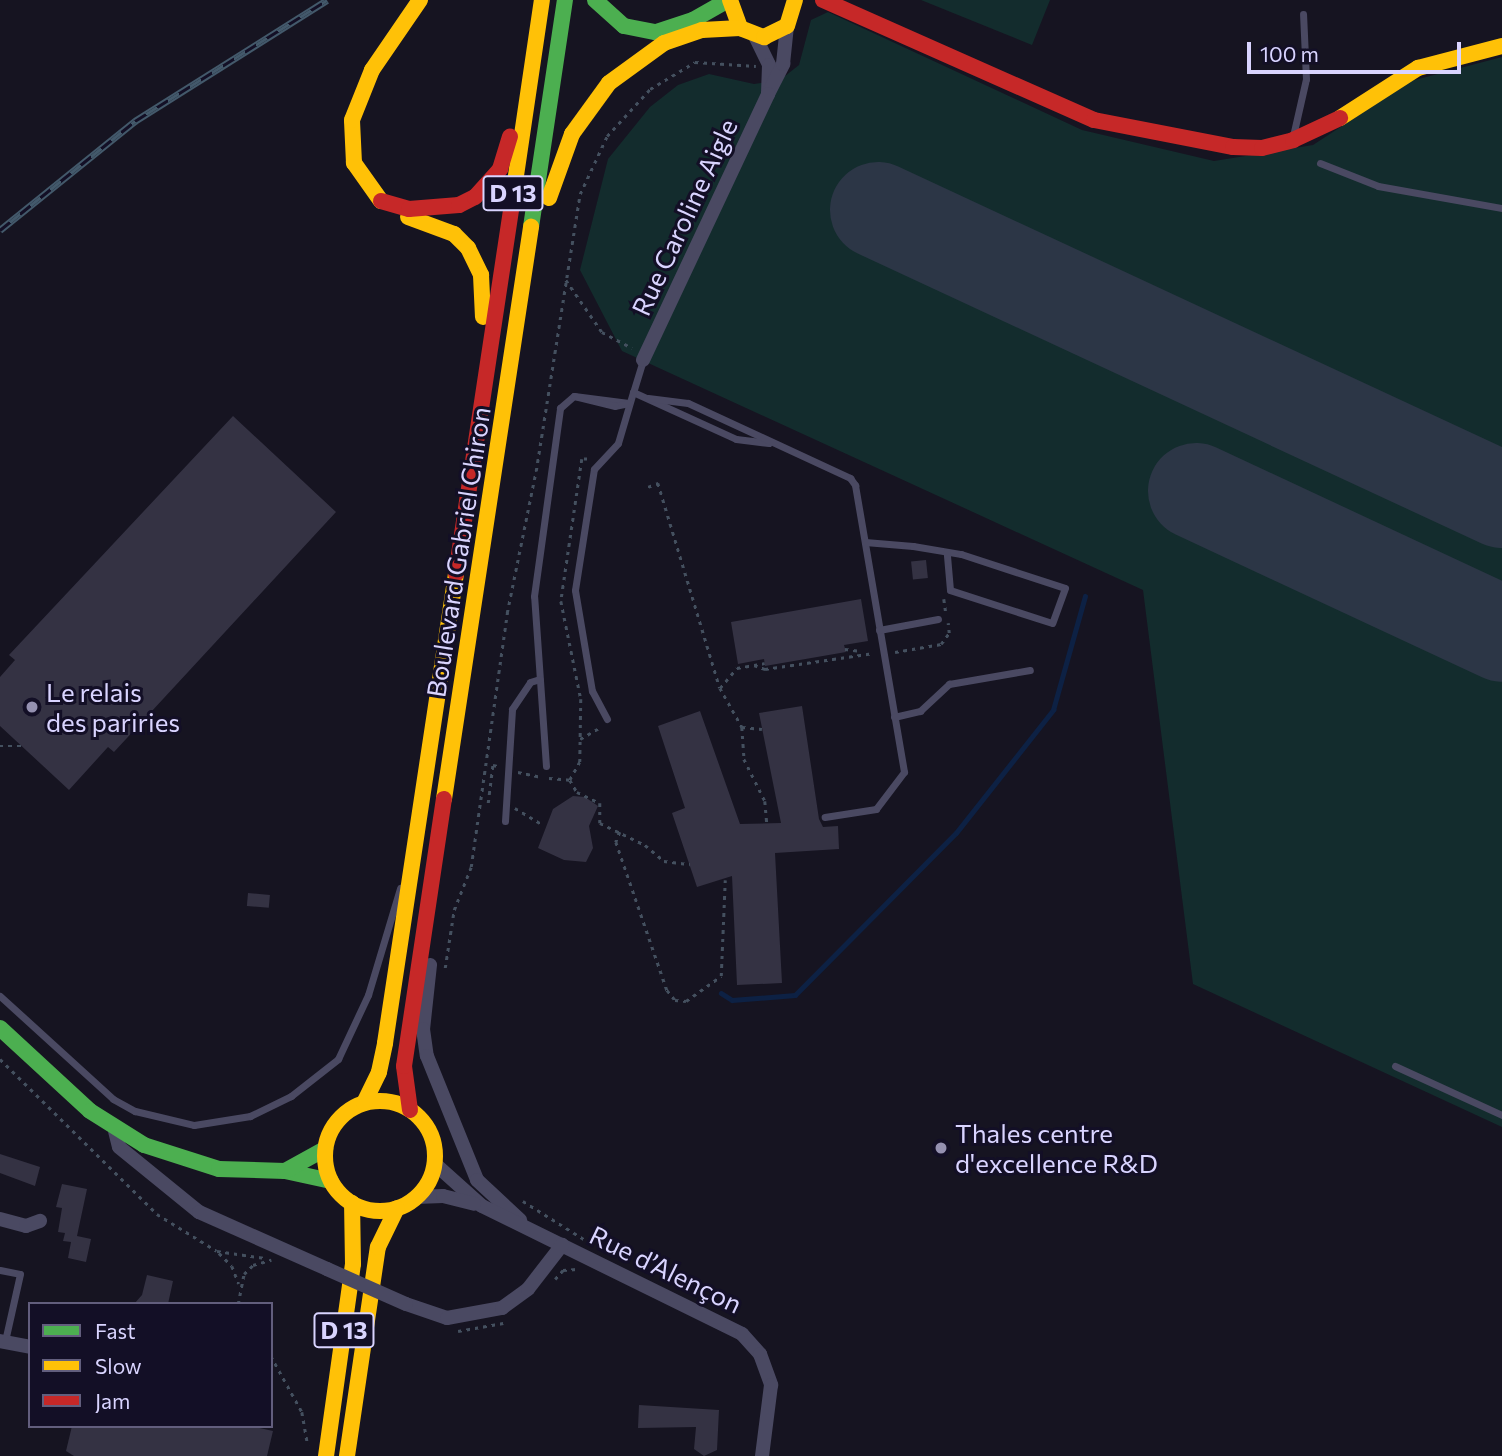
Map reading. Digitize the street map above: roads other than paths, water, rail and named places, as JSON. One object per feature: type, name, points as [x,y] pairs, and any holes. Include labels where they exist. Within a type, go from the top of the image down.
[{"type":"main road","points":[[420,0],[372,70],[352,120],[354,163],[382,201],[406,217],[454,234],[475,261],[484,300],[480,356],[484,386]]},
{"type":"main road","points":[[382,201],[433,210],[459,205],[487,186],[500,169],[509,138],[529,37],[542,0]]},
{"type":"main road","name":"Boulevard Gabriel Chiron","points":[[364,1103],[379,1072],[385,1043],[542,0]]},
{"type":"main road","name":"Boulevard Gabriel Chiron","points":[[410,1110],[404,1066],[565,0]]},
{"type":"main road","points":[[595,0],[624,26],[656,32],[693,20],[729,0],[740,28]]},
{"type":"main road","points":[[526,266],[536,251],[562,153],[588,108],[609,83],[664,43],[702,30],[740,28],[755,36],[772,35],[792,14],[825,1],[1094,120],[1233,147],[1262,148],[1293,140],[1335,121],[1418,68],[1502,46]]},
{"type":"main road","points":[[0,1028],[116,1130],[200,1165],[285,1171],[331,1181],[352,1203],[382,1211],[397,1208],[416,1197],[434,1163],[430,1133],[410,1110],[388,1101],[364,1103],[338,1120],[326,1149],[331,1181]]},
{"type":"main road","points":[[285,1171],[326,1149]]},
{"type":"main road","name":"D 13","points":[[326,1456],[354,1254],[352,1203]]},
{"type":"main road","name":"D 13","points":[[347,1456],[378,1247],[397,1208]]},
{"type":"street","name":"Rue Caroline Aigle","points":[[645,357],[783,64],[792,14]]},
{"type":"street","name":"Rue Caroline Aigle","points":[[755,36],[769,65],[768,94]]},
{"type":"street","points":[[425,937],[430,962],[423,1028],[427,1056],[477,1180],[525,1227]]},
{"type":"street","points":[[116,1130],[119,1147],[200,1212],[406,1304],[447,1318],[502,1308],[528,1289],[562,1245]]},
{"type":"street","points":[[434,1163],[482,1206]]},
{"type":"street","points":[[416,1197],[443,1196],[482,1206]]},
{"type":"street","name":"Rue d’Alençon","points":[[482,1206],[719,1321],[753,1344],[767,1368],[771,1385],[762,1456]]},
{"type":"street","points":[[0,1219],[26,1226],[40,1221]]},
{"type":"street","points":[[3,1342],[28,1347]]},
{"type":"lane","points":[[1293,140],[1306,79],[1303,14]]},
{"type":"lane","points":[[1320,163],[1378,186],[1502,208]]},
{"type":"lane","points":[[607,719],[590,686],[575,590],[594,469],[618,443],[645,357]]},
{"type":"lane","points":[[633,392],[737,439],[777,444]]},
{"type":"lane","points":[[546,766],[534,596],[558,420],[565,399],[574,396],[615,406],[629,403]]},
{"type":"lane","points":[[648,398],[688,403],[850,478],[855,485],[904,772],[891,793],[876,809],[825,817]]},
{"type":"lane","points":[[865,542],[947,552],[1031,573],[1065,588],[1052,623],[950,590],[947,552]]},
{"type":"lane","points":[[879,630],[938,619]]},
{"type":"lane","points":[[894,717],[920,711],[949,684],[1030,670]]},
{"type":"lane","points":[[505,821],[512,709],[530,682],[540,679]]},
{"type":"lane","points":[[0,996],[113,1099],[135,1111],[194,1125],[250,1116],[291,1096],[338,1059],[368,995],[395,895],[411,873]]},
{"type":"lane","points":[[1395,1066],[1502,1115]]},
{"type":"lane","points":[[0,1270],[20,1274],[3,1342]]},
{"type":"waterway","points":[[721,993],[732,1000],[795,995],[956,833],[1053,710],[1085,596]]},
{"type":"railway","points":[[0,230],[135,121],[327,0]]},
{"type":"place","name":"Le relais des pariries","points":[[32,707]]},
{"type":"place","name":"Thales centre d'excellence R&D","points":[[941,1148]]}]
